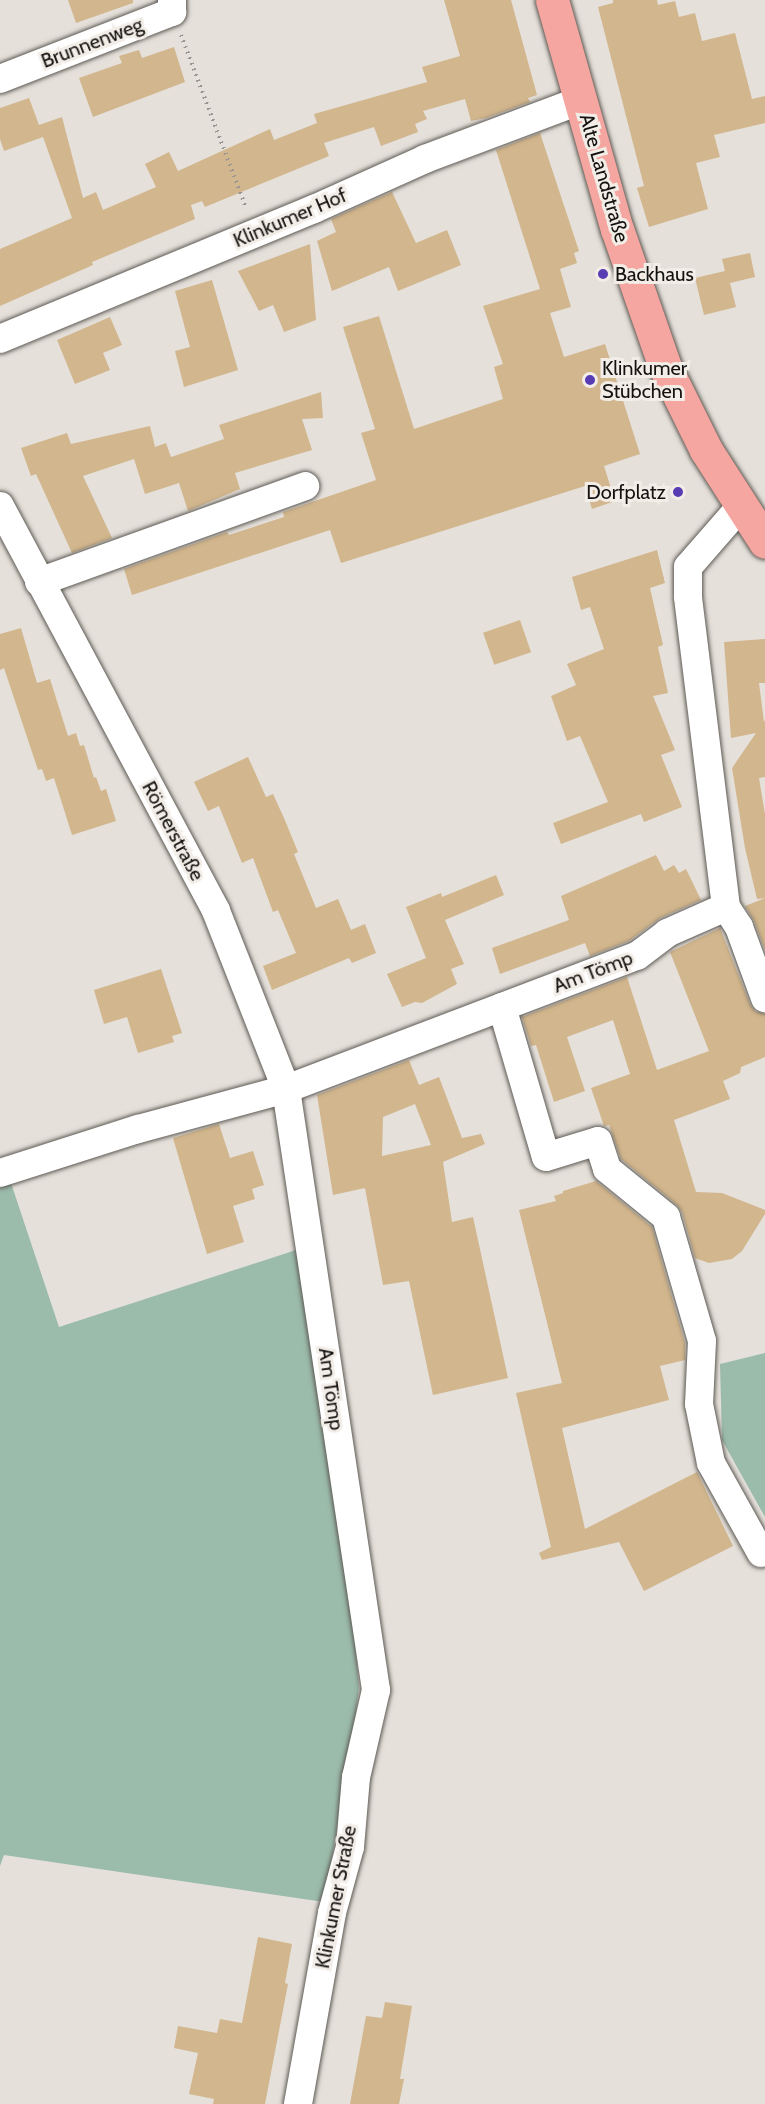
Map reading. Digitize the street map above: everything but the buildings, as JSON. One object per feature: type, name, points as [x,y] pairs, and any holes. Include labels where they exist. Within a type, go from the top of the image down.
[{"type":"main road","name":"Alte Landstraße","points":[[552,0],[617,229],[665,367],[684,411],[706,450],[765,542]]},
{"type":"street","name":"Brunnenweg","points":[[0,79],[172,6]]},
{"type":"street","name":"Klinkumer Hof","points":[[0,339],[255,233],[425,159],[582,100]]},
{"type":"street","points":[[39,582],[305,486]]},
{"type":"street","name":"Römerstraße","points":[[0,506],[216,911],[286,1089]]},
{"type":"street","points":[[741,506],[688,567],[688,596],[726,907],[739,927],[765,998]]},
{"type":"street","name":"Am Tömp","points":[[10,1170],[138,1129],[286,1089],[637,956],[667,933],[726,907]]},
{"type":"street","points":[[502,1007],[546,1157],[598,1141],[607,1169],[666,1217],[702,1341],[699,1404],[711,1463],[761,1553]]},
{"type":"street","name":"Am Tömp","points":[[286,1089],[376,1690]]},
{"type":"street","name":"Klinkumer Straße","points":[[298,2104],[332,1913],[350,1847],[356,1777],[376,1690]]},
{"type":"path","points":[[172,6],[255,233]]},
{"type":"green space","points":[[10,1180],[59,1327],[296,1250],[350,1588],[359,1687],[352,1746],[324,1902],[4,1855],[0,1866],[0,1183]]},
{"type":"green space","points":[[765,1353],[765,1517],[722,1440],[720,1364]]},
{"type":"place","name":"Backhaus","points":[[603,274]]},
{"type":"place","name":"Klinkumer Stübchen","points":[[590,380]]},
{"type":"place","name":"Dorfplatz","points":[[678,492]]}]
